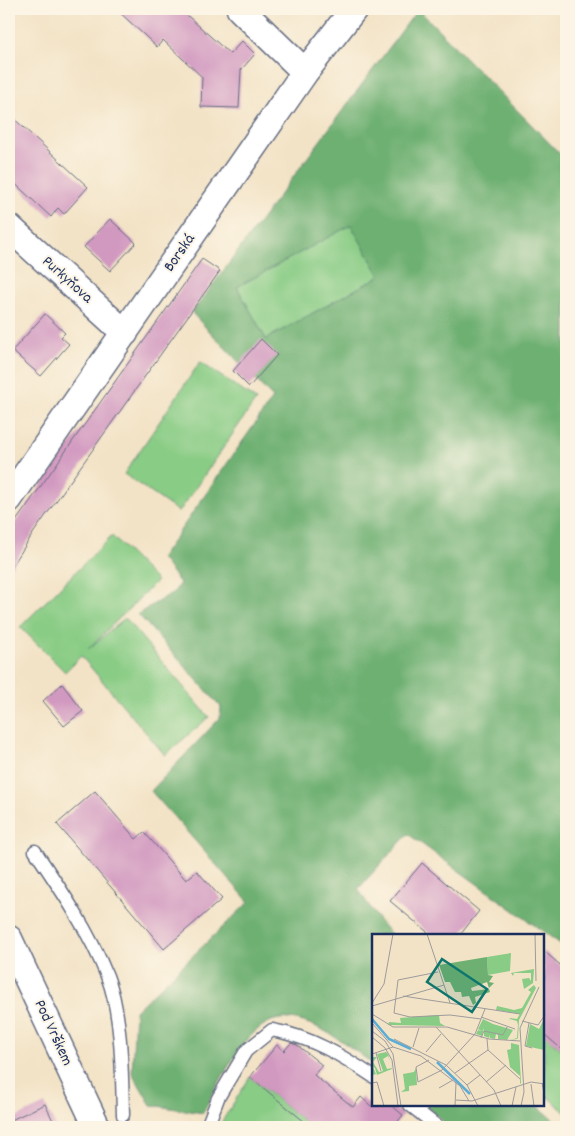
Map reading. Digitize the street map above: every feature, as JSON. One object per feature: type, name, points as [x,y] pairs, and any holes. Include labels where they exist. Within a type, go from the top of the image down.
[{"type":"street","points":[[240,9],[306,72]]},
{"type":"street","name":"Borská","points":[[9,499],[306,72],[354,9]]},
{"type":"street","name":"Purkyňova","points":[[9,227],[125,333]]},
{"type":"street","name":"Pod Vrškem","points":[[9,939],[97,1127]]},
{"type":"lane","points":[[35,851],[72,905],[108,977],[118,1026],[123,1115]]},
{"type":"lane","points":[[207,1127],[218,1098],[246,1051],[272,1030],[296,1034],[335,1051],[372,1076]]},
{"type":"lane","points":[[411,1106],[438,1126]]},
{"type":"green space","points":[[418,9],[566,160],[566,948],[408,834],[358,889],[380,922],[391,934],[372,934],[372,1064],[342,1041],[317,1027],[291,1019],[279,1019],[267,1023],[244,1044],[224,1073],[203,1113],[151,1105],[132,1073],[135,1011],[249,902],[151,791],[220,718],[221,707],[138,614],[175,591],[180,583],[161,558],[273,398],[192,313]],"holes":[[[351,225],[380,276],[266,339],[237,287]]]},
{"type":"green space","points":[[351,224],[380,276],[266,339],[237,287]]},
{"type":"green space","points":[[200,362],[256,400],[179,512],[124,474]]},
{"type":"green space","points":[[112,536],[157,581],[88,649],[125,618],[209,717],[165,755],[81,656],[65,672],[20,627]]},
{"type":"green space","points":[[545,1030],[552,1035],[549,1039],[566,1053],[566,1113],[545,1095]]},
{"type":"green space","points":[[250,1077],[311,1127],[221,1127],[221,1123]]},
{"type":"green space","points":[[425,1106],[538,1106],[562,1127],[441,1127],[444,1122]]},
{"type":"building","points":[[116,9],[180,9],[230,54],[242,41],[255,54],[241,70],[239,108],[201,107],[202,77],[163,40],[157,47]]},
{"type":"building","points":[[9,114],[88,187],[64,214],[58,208],[51,217],[9,178]]},
{"type":"building","points":[[110,219],[136,243],[110,271],[84,247]]},
{"type":"building","points":[[202,259],[220,271],[34,532],[9,571],[9,531]]},
{"type":"building","points":[[45,314],[65,333],[61,337],[69,344],[41,376],[12,351]]},
{"type":"building","points":[[261,339],[277,355],[249,387],[233,371]]},
{"type":"building","points":[[62,684],[83,711],[64,726],[43,701]]},
{"type":"building","points":[[95,791],[136,839],[144,832],[186,880],[197,871],[222,899],[164,949],[57,824]]},
{"type":"building","points":[[422,863],[479,911],[461,934],[430,934],[390,901]]},
{"type":"building","points":[[545,952],[566,970],[566,1053],[545,1035]]},
{"type":"building","points":[[291,1043],[297,1045],[322,1065],[314,1075],[353,1107],[361,1097],[371,1106],[392,1106],[403,1115],[395,1125],[397,1127],[311,1127],[250,1077],[277,1045],[284,1051]]},
{"type":"building","points":[[45,1104],[56,1127],[9,1127],[9,1121]]}]
